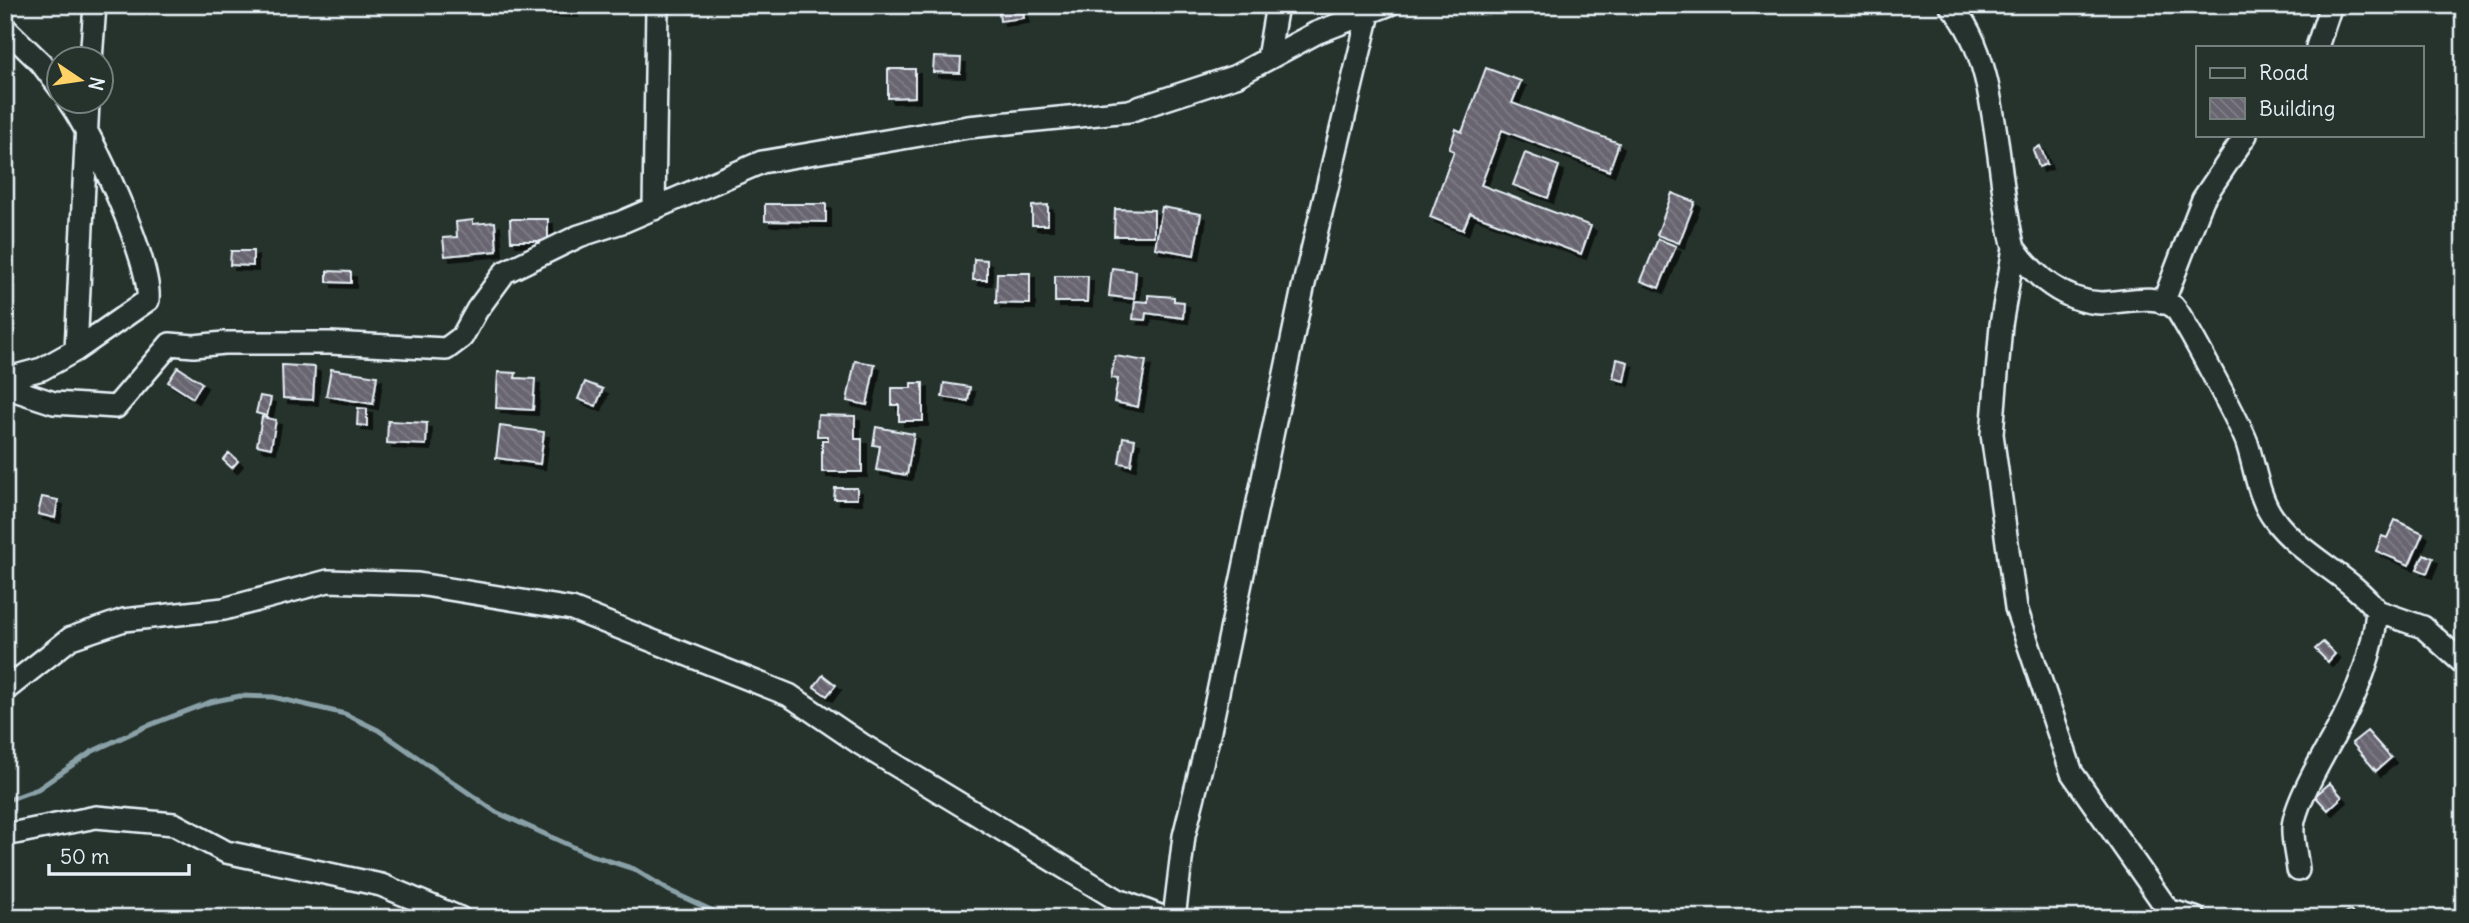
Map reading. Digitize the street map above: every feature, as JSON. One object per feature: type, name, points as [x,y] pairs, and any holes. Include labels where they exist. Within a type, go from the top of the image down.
[{"type":"street","points":[[92,46],[95,5]]},
{"type":"street","points":[[654,208],[657,5]]},
{"type":"street","points":[[1268,58],[1277,5]]},
{"type":"street","points":[[79,116],[86,125],[122,208],[149,290],[148,300],[142,307],[76,350],[42,369],[16,376],[5,386],[54,403],[116,407],[170,344],[194,346],[224,343],[330,343],[446,349],[462,337],[477,310],[505,272],[579,236],[654,208],[762,162],[968,127],[1129,111],[1236,76],[1316,33],[1388,5]]},
{"type":"street","points":[[1950,5],[1964,19],[1973,37],[1982,68],[2014,248],[2001,325],[1992,434],[2016,608],[2072,773],[2168,910],[2195,918]]},
{"type":"street","points":[[2317,46],[2331,5]]},
{"type":"street","points":[[1174,918],[1184,836],[1209,735],[1303,288],[1370,10]]},
{"type":"street","points":[[5,28],[46,70]]},
{"type":"street","points":[[76,350],[87,116]]},
{"type":"street","points":[[2163,303],[2203,199],[2245,136]]},
{"type":"street","points":[[2014,248],[2029,270],[2070,297],[2099,303],[2152,300],[2175,307],[2193,335],[2246,440],[2258,484],[2273,518],[2309,553],[2367,599],[2376,611],[2423,627],[2464,664]]},
{"type":"street","points":[[5,690],[71,638],[124,620],[224,609],[328,581],[418,584],[572,609],[789,695],[872,751],[1118,901],[1165,918]]},
{"type":"street","points":[[2298,870],[2292,829],[2295,817],[2314,773],[2345,715],[2371,653],[2376,611]]},
{"type":"street","points":[[5,835],[96,817],[174,824],[226,852],[381,885],[460,918]]},
{"type":"building","points":[[516,5],[574,5],[573,12],[515,10]]},
{"type":"building","points":[[672,5],[683,5],[683,9],[672,9]]},
{"type":"building","points":[[998,5],[1022,5],[1024,18],[1000,21]]},
{"type":"building","points":[[934,57],[961,58],[960,73],[933,72]]},
{"type":"building","points":[[1486,68],[1521,81],[1512,103],[1619,143],[1609,171],[1502,130],[1481,185],[1591,226],[1581,254],[1470,213],[1463,230],[1430,217],[1454,151],[1449,149],[1456,129],[1462,132]]},
{"type":"building","points":[[888,69],[915,69],[915,97],[888,98]]},
{"type":"building","points":[[2040,146],[2047,164],[2039,167],[2033,150]]},
{"type":"building","points":[[1525,153],[1559,166],[1548,198],[1513,185]]},
{"type":"building","points":[[1672,193],[1695,202],[1679,243],[1657,235]]},
{"type":"building","points":[[765,204],[826,204],[826,222],[765,221]]},
{"type":"building","points":[[1048,205],[1048,225],[1032,225],[1032,206]]},
{"type":"building","points":[[1162,207],[1201,214],[1194,255],[1155,248]]},
{"type":"building","points":[[1115,209],[1154,210],[1154,236],[1114,236]]},
{"type":"building","points":[[510,219],[548,219],[548,241],[511,241]]},
{"type":"building","points":[[473,220],[473,224],[495,222],[497,251],[445,256],[443,238],[457,237],[456,222]]},
{"type":"building","points":[[1658,239],[1676,246],[1659,288],[1641,281]]},
{"type":"building","points":[[231,251],[253,251],[253,266],[230,265]]},
{"type":"building","points":[[974,259],[987,260],[987,280],[973,280]]},
{"type":"building","points":[[1112,268],[1136,271],[1134,299],[1109,296]]},
{"type":"building","points":[[327,271],[351,272],[351,283],[327,282]]},
{"type":"building","points":[[997,273],[1030,273],[1030,304],[996,303]]},
{"type":"building","points":[[1055,276],[1088,276],[1087,302],[1055,302]]},
{"type":"building","points":[[1148,295],[1174,297],[1174,301],[1184,302],[1183,318],[1146,313],[1145,320],[1133,319],[1135,301],[1148,302]]},
{"type":"building","points":[[1115,356],[1146,361],[1138,407],[1114,402],[1118,379],[1111,378]]},
{"type":"building","points":[[1617,359],[1628,362],[1624,381],[1613,378]]},
{"type":"building","points":[[855,361],[875,364],[867,405],[847,401]]},
{"type":"building","points":[[282,365],[315,367],[313,400],[283,398]]},
{"type":"building","points":[[178,367],[202,383],[193,398],[168,382]]},
{"type":"building","points":[[331,369],[377,376],[373,404],[326,396]]},
{"type":"building","points":[[498,372],[516,373],[515,378],[535,379],[533,410],[496,408]]},
{"type":"building","points":[[585,382],[603,389],[596,406],[578,399]]},
{"type":"building","points":[[911,383],[923,383],[923,421],[899,421],[899,405],[892,405],[892,388],[911,388]]},
{"type":"building","points":[[944,383],[970,387],[968,401],[942,397]]},
{"type":"building","points":[[260,396],[271,398],[267,416],[256,413]]},
{"type":"building","points":[[358,408],[367,409],[367,426],[357,425]]},
{"type":"building","points":[[818,415],[855,416],[855,439],[862,439],[862,472],[822,472],[822,440],[828,440],[828,436],[817,436]]},
{"type":"building","points":[[262,417],[276,420],[271,448],[257,445]]},
{"type":"building","points":[[388,421],[427,423],[426,445],[387,443]]},
{"type":"building","points":[[500,426],[544,432],[540,464],[496,458]]},
{"type":"building","points":[[876,427],[914,434],[907,475],[876,470],[880,446],[873,445]]},
{"type":"building","points":[[1123,437],[1135,439],[1131,465],[1119,463]]},
{"type":"building","points":[[229,453],[238,461],[232,468],[223,460]]},
{"type":"building","points":[[835,488],[857,488],[857,499],[834,499]]},
{"type":"building","points":[[42,497],[58,500],[55,518],[38,514]]},
{"type":"building","points":[[2395,520],[2423,533],[2409,565],[2376,551],[2382,536],[2387,538]]},
{"type":"building","points":[[2424,554],[2433,558],[2427,573],[2417,569]]},
{"type":"building","points":[[2323,642],[2335,654],[2328,662],[2315,649]]},
{"type":"building","points":[[823,675],[836,685],[827,696],[814,687]]},
{"type":"building","points":[[2367,731],[2391,758],[2376,771],[2352,743]]},
{"type":"building","points":[[2330,783],[2342,797],[2328,810],[2315,796]]},
{"type":"building","points":[[2286,910],[2293,918],[2277,918]]},
{"type":"building","points":[[2350,910],[2356,918],[2341,916]]},
{"type":"waterway","points":[[5,801],[38,789],[91,752],[147,726],[210,702],[240,696],[273,697],[345,714],[378,730],[496,812],[591,855],[634,869],[670,891],[711,910],[719,918]]}]
